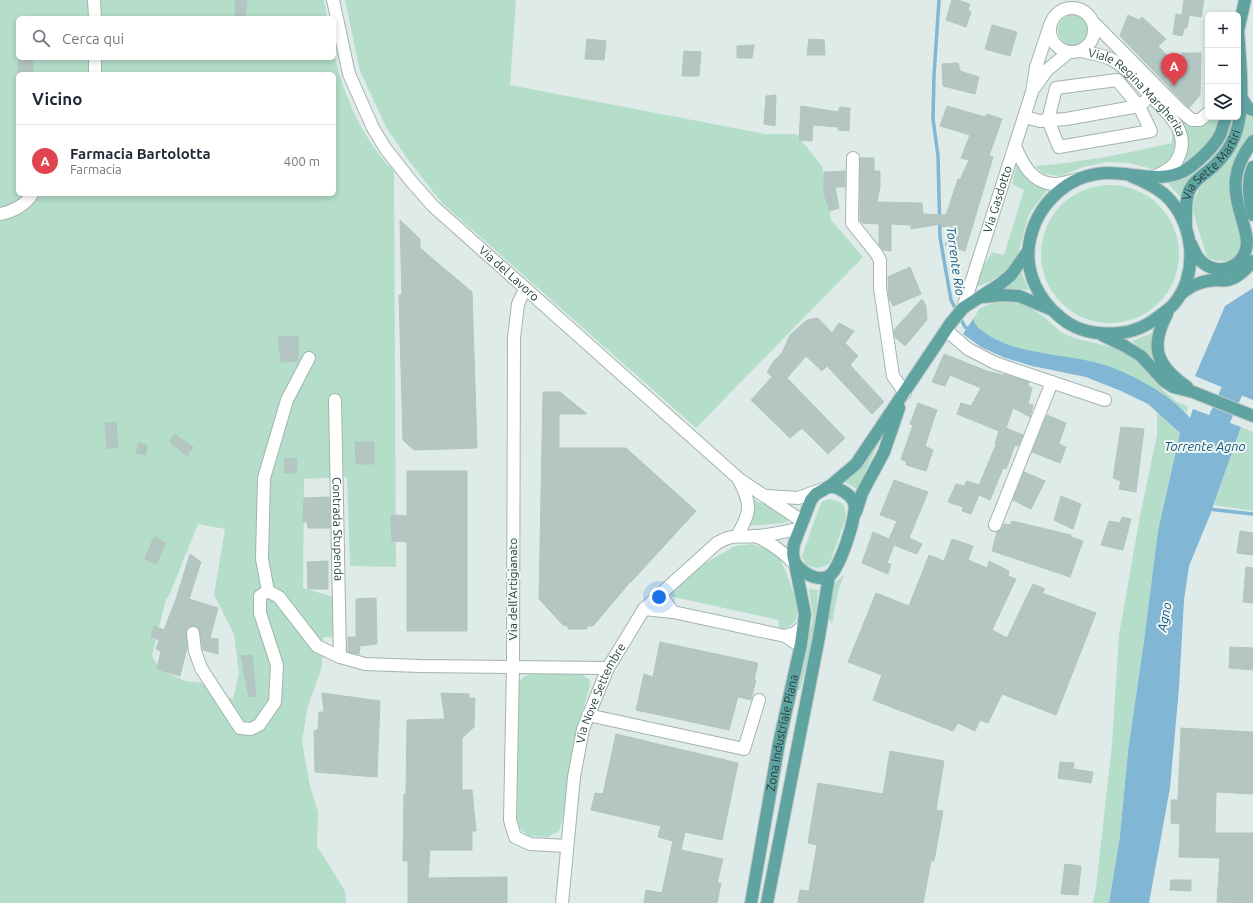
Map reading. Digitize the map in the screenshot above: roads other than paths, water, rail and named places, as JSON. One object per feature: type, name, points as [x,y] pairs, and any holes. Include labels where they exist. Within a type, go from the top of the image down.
[{"type":"main road","name":"Via Sette Martiri","points":[[1241,16],[1244,0]]},
{"type":"main road","name":"Via Sette Martiri","points":[[1239,48],[1242,87],[1241,97]]},
{"type":"main road","points":[[1241,97],[1248,108],[1253,110]]},
{"type":"main road","name":"Via Sette Martiri","points":[[1131,176],[1154,177],[1171,175],[1184,171],[1213,146],[1220,135],[1225,120]]},
{"type":"main road","name":"Via Sette Martiri","points":[[1186,228],[1186,206],[1192,185],[1225,154],[1233,141],[1239,120]]},
{"type":"main road","points":[[1250,267],[1238,276],[1228,280],[1203,282],[1190,286],[1152,323],[1128,333],[1101,334],[1082,330],[1071,325],[1065,322],[1050,309],[1038,292],[1030,272],[1028,251],[1031,233],[1038,216],[1044,206],[1060,189],[1076,180],[1097,174],[1109,173],[1131,176],[1149,183],[1165,195],[1178,210],[1190,242],[1202,262],[1211,268],[1219,270],[1235,266],[1243,257],[1246,248],[1246,233],[1236,198],[1235,183],[1238,168],[1244,153],[1253,141]]},
{"type":"main road","points":[[1253,167],[1251,171],[1249,188],[1253,215]]},
{"type":"main road","points":[[1190,242],[1189,270],[1185,284],[1160,327],[1158,339],[1159,356],[1166,370],[1176,380],[1193,392]]},
{"type":"main road","points":[[795,564],[807,574],[814,577],[822,578],[829,576],[834,571],[862,492],[884,452],[904,393],[948,327],[963,308],[1011,275],[1028,251]]},
{"type":"main road","points":[[980,297],[1002,295],[1019,296],[1050,309]]},
{"type":"main road","points":[[1101,334],[1141,356],[1164,381],[1173,387],[1193,392],[1253,416]]},
{"type":"main road","name":"Zona Industriale Piana","points":[[751,903],[779,743],[804,626],[805,614],[792,552],[811,500],[816,494],[827,488],[856,464],[904,393]]},
{"type":"main road","points":[[827,488],[836,487],[849,496],[854,502],[855,513]]},
{"type":"main road","name":"Zona Industriale Piana","points":[[767,903],[819,637],[829,576]]},
{"type":"street","points":[[94,0],[95,16]]},
{"type":"street","name":"Via del Lavoro","points":[[333,0],[349,74],[373,128],[385,148],[433,206],[739,479],[760,494],[778,504],[801,524]]},
{"type":"street","name":"Via Gasdotto","points":[[963,308],[1025,117],[1032,92],[1036,67],[1059,0]]},
{"type":"street","points":[[1238,12],[1244,0]]},
{"type":"street","points":[[1081,5],[1094,23],[1094,36],[1091,42],[1081,51],[1069,52],[1062,50],[1052,39],[1050,32],[1053,20],[1062,10],[1077,8],[1081,5]]},
{"type":"street","name":"Viale Regina Margherita","points":[[1094,23],[1180,111],[1192,120],[1200,120],[1205,116]]},
{"type":"street","name":"Viale Regina Margherita","points":[[1081,51],[1105,57],[1115,62],[1128,72],[1172,118],[1180,131],[1183,142],[1181,152],[1175,164],[1171,168],[1154,177]]},
{"type":"street","name":"Via Gasdotto","points":[[1032,92],[1047,70],[1069,52]]},
{"type":"street","points":[[95,60],[95,72]]},
{"type":"street","points":[[1117,80],[1139,106],[1151,131],[1059,147],[1048,120],[1056,88],[1117,80]]},
{"type":"street","points":[[1025,117],[1040,120],[1066,119],[1139,106],[1151,96]]},
{"type":"street","points":[[1015,146],[1030,173],[1042,181],[1054,184],[1076,180]]},
{"type":"street","points":[[853,158],[852,223],[880,260],[880,288],[893,376],[904,393]]},
{"type":"street","points":[[0,214],[10,212],[29,199],[31,196]]},
{"type":"street","name":"Via dell'Artigianato","points":[[525,289],[518,304],[514,338],[513,667],[510,820],[515,837],[530,844],[567,846]]},
{"type":"street","points":[[948,327],[968,349],[996,363],[1105,400]]},
{"type":"street","points":[[268,591],[262,559],[264,478],[287,400],[310,358]]},
{"type":"street","points":[[995,525],[1052,382]]},
{"type":"street","name":"Contrada Stupenda","points":[[335,400],[340,657]]},
{"type":"street","points":[[737,536],[748,513],[747,496],[739,479]]},
{"type":"street","name":"Via del Lavoro","points":[[760,494],[774,497],[798,498],[827,488]]},
{"type":"street","name":"Via Nove Settembre","points":[[562,903],[574,777],[583,729],[608,668],[644,609],[717,544],[726,539],[737,536],[755,536],[780,533],[801,524]]},
{"type":"street","name":"Via Nove Settembre","points":[[755,536],[774,545],[795,564]]},
{"type":"street","points":[[268,591],[279,597],[316,646],[340,657],[365,664],[608,668]]},
{"type":"street","points":[[193,633],[195,651],[201,668],[240,728],[251,729],[259,724],[276,702],[277,665],[260,613],[260,596],[268,591]]},
{"type":"street","points":[[660,594],[673,612]]},
{"type":"street","points":[[644,609],[673,612],[785,636],[800,646]]},
{"type":"street","points":[[785,636],[795,633],[804,626]]},
{"type":"street","points":[[588,715],[744,749],[759,700]]},
{"type":"water","points":[[1253,288],[1253,400],[1195,376],[1225,306]]},
{"type":"water","name":"Torrente Agno","points":[[973,319],[980,329],[993,338],[1008,345],[1040,353],[1090,361],[1105,365],[1139,380],[1163,394],[1183,410],[1190,418],[1193,409],[1241,427],[1210,515],[1189,566],[1184,600],[1179,688],[1170,788],[1149,903],[1109,903],[1120,836],[1128,751],[1158,531],[1180,433],[1148,404],[1121,391],[1086,377],[1032,366],[1003,357],[981,347],[963,334]]},
{"type":"waterway","name":"Torrente Rio","points":[[939,0],[934,75],[933,119],[938,156],[940,237],[951,300],[965,327],[971,331]]},
{"type":"waterway","name":"Agno","points":[[1207,447],[1253,344]]},
{"type":"waterway","points":[[1208,509],[1253,514]]},
{"type":"place","name":"Farmacia Bartolotta","points":[[1174,86]]}]
